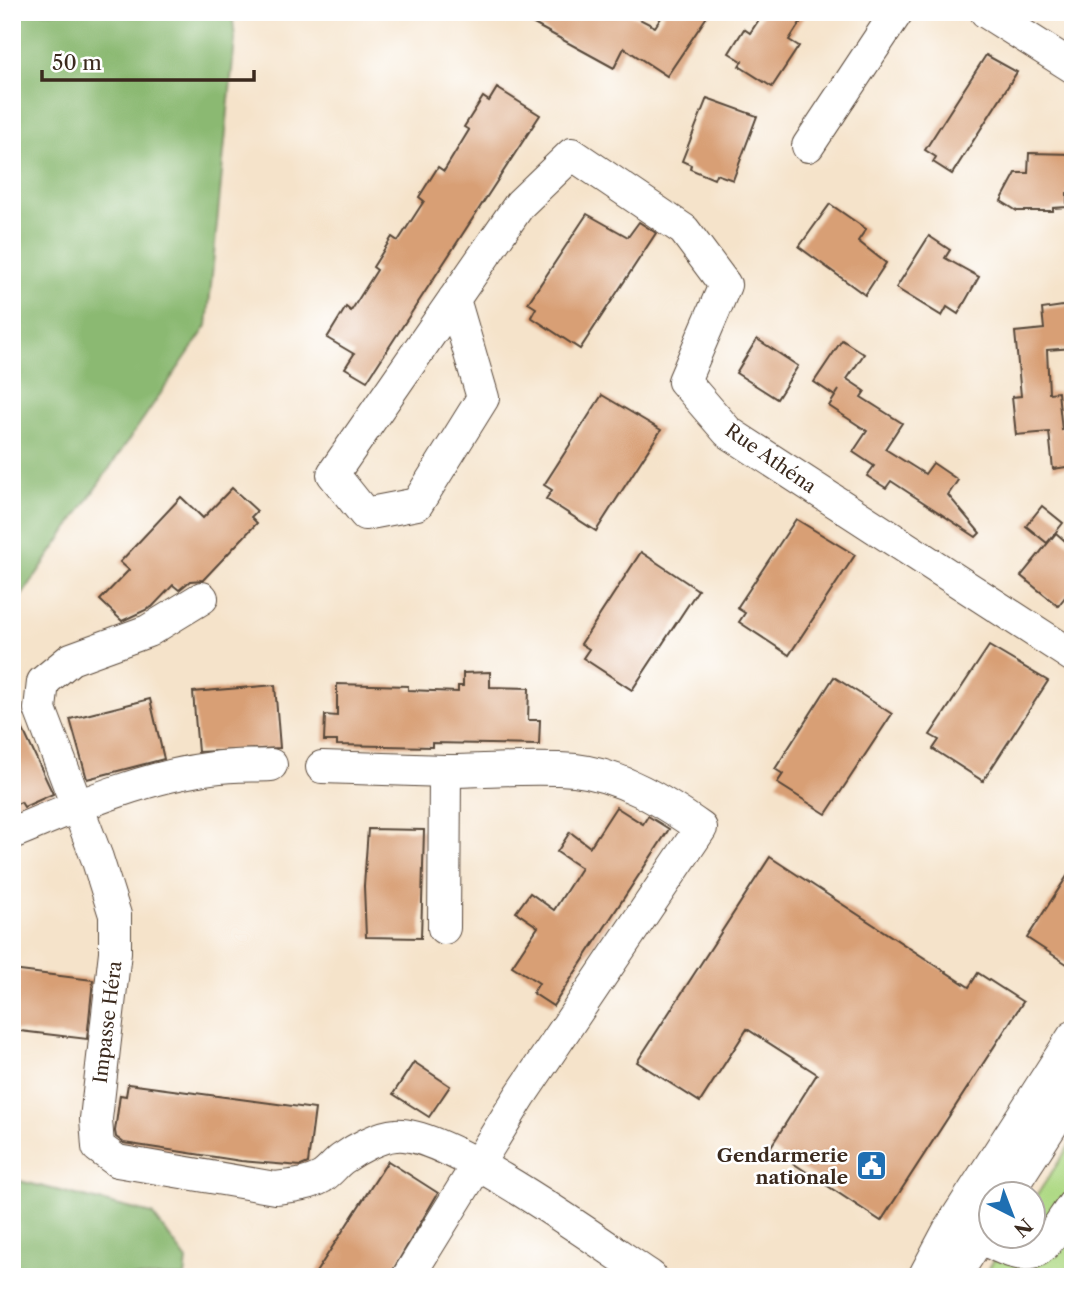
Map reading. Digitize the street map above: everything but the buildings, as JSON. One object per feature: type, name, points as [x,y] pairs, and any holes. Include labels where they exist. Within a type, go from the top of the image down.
[{"type":"street","points":[[808,146],[897,12]]},
{"type":"street","points":[[986,12],[1073,67]]},
{"type":"street","name":"Rue Athéna","points":[[454,299],[483,398],[417,504],[365,514],[332,474],[520,204],[572,154],[684,230],[725,285],[684,381],[728,432],[1073,656]]},
{"type":"street","name":"Impasse Héra","points":[[202,598],[148,631],[71,659],[43,682],[40,709],[115,915],[115,952],[96,1119],[98,1147],[117,1161],[275,1188],[302,1184],[323,1177],[344,1158],[394,1135],[415,1135],[480,1166],[651,1277]]},
{"type":"street","points":[[12,833],[76,806],[211,768],[271,765]]},
{"type":"street","points":[[322,767],[445,771],[576,770],[609,779],[663,801],[701,828],[520,1096],[480,1166],[408,1277]]},
{"type":"street","points":[[444,928],[445,771]]},
{"type":"street","points":[[924,1277],[949,1230],[1073,1037]]},
{"type":"street","points":[[1017,1180],[1073,1092]]},
{"type":"street","points":[[1046,1245],[1073,1205]]},
{"type":"street","points":[[954,1277],[976,1243]]},
{"type":"street","points":[[1006,1250],[1011,1255],[1028,1255],[1040,1250]]},
{"type":"green space","points":[[12,12],[232,12],[235,39],[207,326],[12,610]]},
{"type":"green space","points":[[1073,1140],[1073,1277],[983,1277],[1001,1250],[1046,1250],[1046,1181]]},
{"type":"green space","points":[[12,1179],[152,1214],[187,1260],[185,1277],[12,1277]]},
{"type":"place","name":"Gendarmerie nationale","points":[[871,1166]]}]
